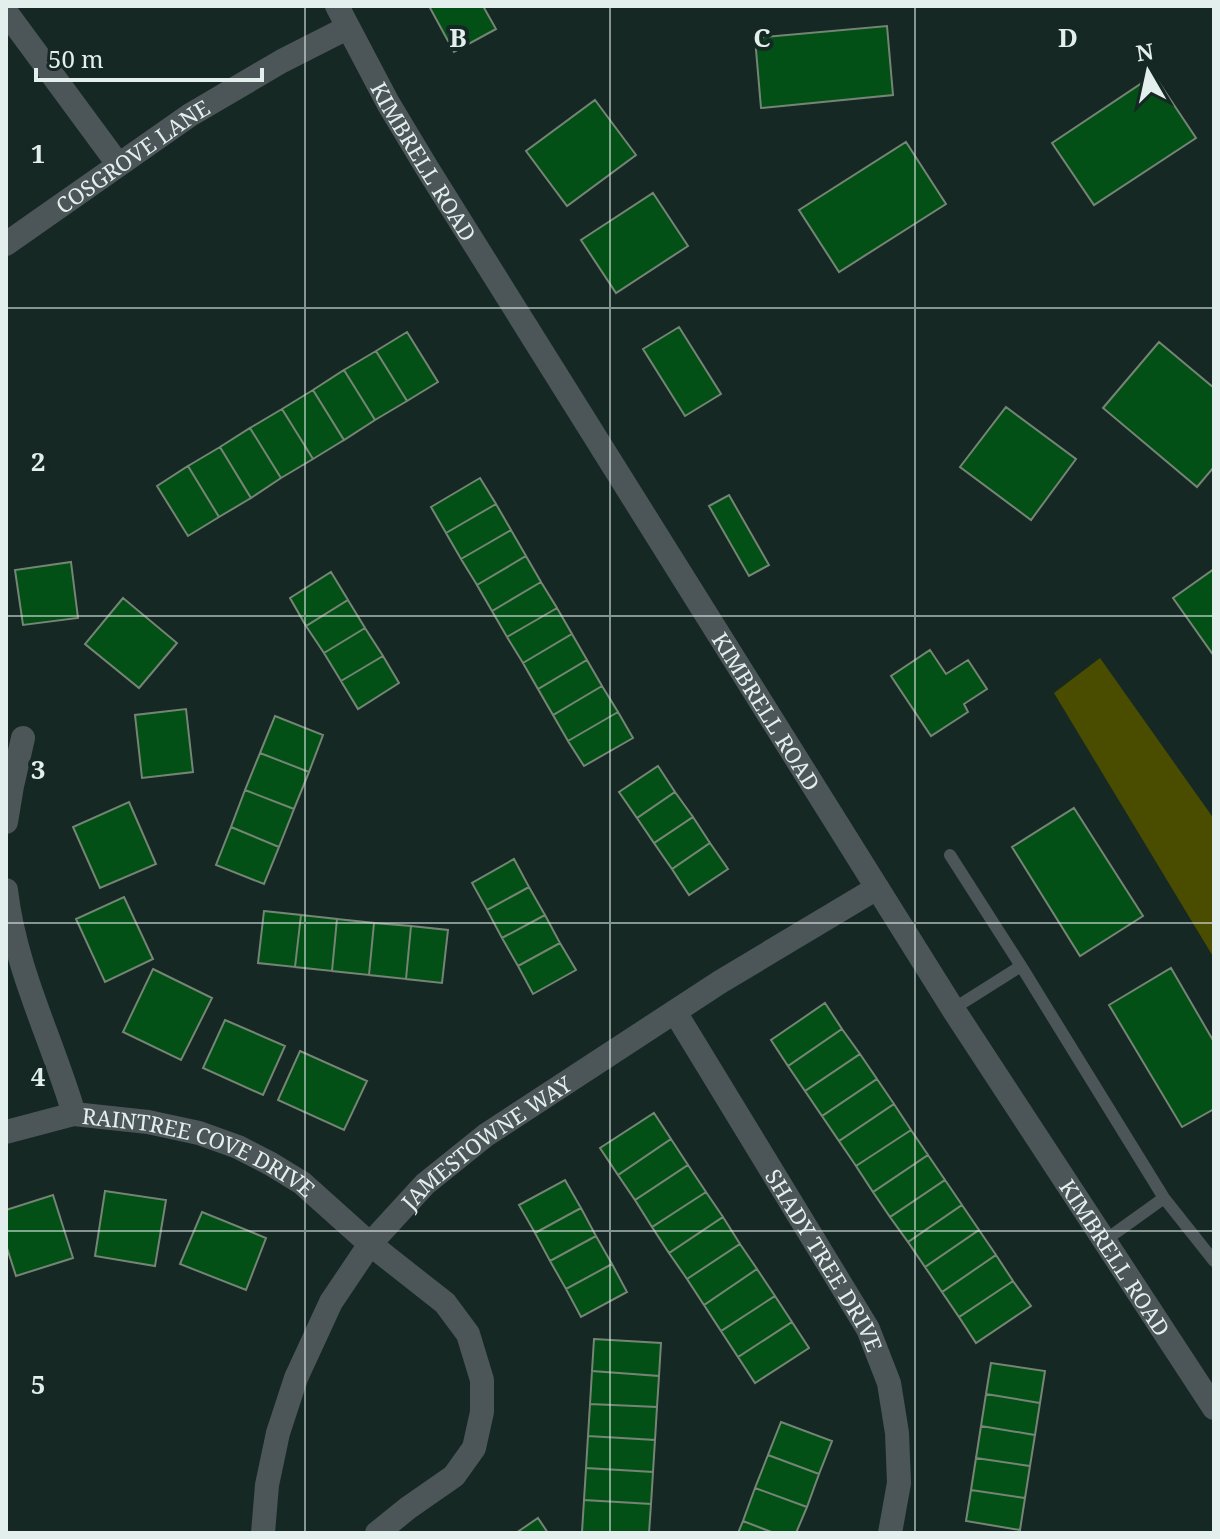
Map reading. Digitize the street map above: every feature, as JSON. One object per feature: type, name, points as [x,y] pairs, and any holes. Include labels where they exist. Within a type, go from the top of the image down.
[{"type":"street","points":[[6,12],[118,164]]},
{"type":"street","name":"COSGROVE LANE","points":[[6,244],[190,115],[282,61],[342,17]]},
{"type":"street","name":"KIMBRELL ROAD","points":[[342,17],[388,103],[435,181],[877,888],[1214,1408]]},
{"type":"street","points":[[6,822],[23,738]]},
{"type":"street","name":"JAMESTOWNE WAY","points":[[263,1533],[267,1485],[278,1433],[296,1378],[331,1302],[370,1244],[425,1184],[486,1135],[720,982],[877,888]]},
{"type":"street","points":[[6,890],[17,949],[74,1114]]},
{"type":"street","name":"SHADY TREE DRIVE","points":[[675,1012],[868,1329],[889,1383],[897,1433],[899,1483],[890,1533]]},
{"type":"street","name":"RAINTREE COVE DRIVE","points":[[6,1132],[74,1114],[148,1122],[199,1133],[238,1147],[302,1183],[370,1244],[445,1303],[468,1334],[482,1380],[482,1412],[474,1448],[454,1476],[377,1533]]},
{"type":"lane","points":[[950,855],[1164,1198],[1214,1261]]},
{"type":"lane","points":[[953,1009],[1021,966]]},
{"type":"lane","points":[[1104,1241],[1164,1198]]},
{"type":"shaded area","points":[[1100,658],[1214,819],[1214,958],[1054,693]]},
{"type":"building","points":[[429,6],[483,6],[496,29],[454,52]]},
{"type":"building","points":[[887,26],[893,95],[761,108],[755,38]]},
{"type":"building","points":[[1154,75],[1196,138],[1094,205],[1052,143]]},
{"type":"building","points":[[595,100],[636,155],[567,206],[526,151]]},
{"type":"building","points":[[906,142],[946,204],[839,272],[799,210]]},
{"type":"building","points":[[653,193],[688,246],[616,293],[581,240]]},
{"type":"building","points":[[679,327],[721,394],[685,416],[643,349]]},
{"type":"building","points":[[407,332],[438,382],[407,401],[376,351]]},
{"type":"building","points":[[1159,342],[1214,388],[1214,467],[1197,487],[1103,408]]},
{"type":"building","points":[[376,351],[407,401],[375,420],[344,370]]},
{"type":"building","points":[[344,370],[375,420],[344,440],[313,390]]},
{"type":"building","points":[[313,390],[344,440],[313,459],[282,409]]},
{"type":"building","points":[[1006,407],[1076,459],[1031,520],[960,467]]},
{"type":"building","points":[[282,409],[313,459],[281,478],[250,428]]},
{"type":"building","points":[[250,428],[281,478],[251,498],[220,447]]},
{"type":"building","points":[[220,447],[251,498],[219,517],[188,466]]},
{"type":"building","points":[[188,466],[219,517],[188,536],[157,486]]},
{"type":"building","points":[[480,478],[496,504],[446,533],[431,507]]},
{"type":"building","points":[[729,495],[769,565],[749,576],[709,506]]},
{"type":"building","points":[[496,504],[511,530],[461,559],[446,533]]},
{"type":"building","points":[[511,530],[526,556],[477,585],[461,559]]},
{"type":"building","points":[[526,556],[541,582],[492,611],[477,585]]},
{"type":"building","points":[[71,562],[78,618],[23,625],[15,570]]},
{"type":"building","points":[[1214,569],[1214,656],[1173,598]]},
{"type":"building","points":[[331,572],[348,600],[306,626],[290,598]]},
{"type":"building","points":[[541,582],[557,608],[507,637],[492,611]]},
{"type":"building","points":[[123,598],[177,643],[139,688],[85,644]]},
{"type":"building","points":[[348,600],[365,628],[324,653],[306,626]]},
{"type":"building","points":[[557,608],[572,634],[523,663],[507,637]]},
{"type":"building","points":[[365,628],[383,656],[341,681],[324,653]]},
{"type":"building","points":[[572,634],[587,660],[538,689],[523,663]]},
{"type":"building","points":[[930,650],[946,674],[968,660],[987,689],[964,704],[968,712],[931,736],[891,676]]},
{"type":"building","points":[[383,656],[399,683],[358,709],[341,681]]},
{"type":"building","points":[[587,660],[602,686],[553,715],[538,689]]},
{"type":"building","points":[[602,686],[618,712],[568,741],[553,715]]},
{"type":"building","points":[[186,709],[193,772],[142,778],[135,715]]},
{"type":"building","points":[[618,712],[633,738],[584,766],[568,741]]},
{"type":"building","points":[[275,716],[323,735],[309,772],[260,753]]},
{"type":"building","points":[[260,753],[309,772],[294,809],[245,790]]},
{"type":"building","points":[[658,766],[675,792],[637,818],[619,792]]},
{"type":"building","points":[[245,790],[294,809],[279,847],[231,827]]},
{"type":"building","points":[[675,792],[693,817],[654,843],[637,818]]},
{"type":"building","points":[[129,802],[156,864],[100,888],[73,827]]},
{"type":"building","points":[[1074,808],[1143,916],[1080,956],[1012,847]]},
{"type":"building","points":[[693,817],[710,843],[672,869],[654,843]]},
{"type":"building","points":[[231,827],[279,847],[264,884],[216,865]]},
{"type":"building","points":[[710,843],[728,869],[689,895],[672,869]]},
{"type":"building","points":[[514,859],[529,887],[487,910],[472,883]]},
{"type":"building","points":[[529,887],[545,915],[502,938],[487,910]]},
{"type":"building","points":[[124,897],[153,959],[105,982],[76,919]]},
{"type":"building","points":[[264,911],[301,915],[295,967],[258,963]]},
{"type":"building","points":[[301,915],[337,919],[332,971],[295,967]]},
{"type":"building","points":[[545,915],[560,943],[518,966],[502,938]]},
{"type":"building","points":[[337,919],[374,923],[369,975],[332,971]]},
{"type":"building","points":[[374,923],[411,926],[406,979],[369,975]]},
{"type":"building","points":[[411,926],[448,930],[442,983],[406,979]]},
{"type":"building","points":[[560,943],[576,970],[533,994],[518,966]]},
{"type":"building","points":[[1171,968],[1214,1042],[1214,1109],[1182,1127],[1109,1005]]},
{"type":"building","points":[[153,969],[212,998],[181,1060],[123,1032]]},
{"type":"building","points":[[825,1003],[842,1029],[788,1066],[771,1040]]},
{"type":"building","points":[[225,1020],[285,1046],[263,1095],[203,1068]]},
{"type":"building","points":[[842,1029],[860,1054],[805,1091],[788,1066]]},
{"type":"building","points":[[300,1051],[367,1081],[344,1130],[278,1100]]},
{"type":"building","points":[[860,1054],[877,1079],[822,1116],[805,1091]]},
{"type":"building","points":[[877,1079],[894,1104],[839,1141],[822,1116]]},
{"type":"building","points":[[894,1104],[911,1130],[856,1166],[839,1141]]},
{"type":"building","points":[[654,1113],[671,1139],[618,1175],[600,1148]]},
{"type":"building","points":[[911,1130],[928,1155],[873,1192],[856,1166]]},
{"type":"building","points":[[671,1139],[688,1165],[635,1200],[618,1175]]},
{"type":"building","points":[[928,1155],[945,1180],[890,1217],[873,1192]]},
{"type":"building","points":[[688,1165],[706,1192],[652,1227],[635,1200]]},
{"type":"building","points":[[565,1180],[581,1208],[535,1233],[519,1205]]},
{"type":"building","points":[[945,1180],[962,1205],[908,1242],[890,1217]]},
{"type":"building","points":[[105,1191],[166,1200],[155,1266],[95,1256]]},
{"type":"building","points":[[706,1192],[723,1217],[669,1253],[652,1227]]},
{"type":"building","points":[[53,1195],[73,1258],[16,1276],[6,1245],[6,1210]]},
{"type":"building","points":[[962,1205],[979,1230],[925,1267],[908,1242]]},
{"type":"building","points":[[581,1208],[596,1236],[550,1261],[535,1233]]},
{"type":"building","points":[[202,1212],[266,1238],[246,1290],[180,1264]]},
{"type":"building","points":[[723,1217],[740,1244],[687,1279],[669,1253]]},
{"type":"building","points":[[979,1230],[996,1255],[942,1292],[925,1267]]},
{"type":"building","points":[[596,1236],[612,1264],[566,1289],[550,1261]]},
{"type":"building","points":[[740,1244],[757,1269],[704,1305],[687,1279]]},
{"type":"building","points":[[996,1255],[1013,1281],[959,1317],[942,1292]]},
{"type":"building","points":[[612,1264],[627,1292],[581,1317],[566,1289]]},
{"type":"building","points":[[757,1269],[775,1296],[721,1331],[704,1305]]},
{"type":"building","points":[[1013,1281],[1031,1306],[976,1343],[959,1317]]},
{"type":"building","points":[[775,1296],[792,1322],[738,1357],[721,1331]]},
{"type":"building","points":[[792,1322],[809,1348],[755,1383],[738,1357]]},
{"type":"building","points":[[594,1339],[661,1343],[659,1376],[592,1371]]},
{"type":"building","points":[[991,1363],[1045,1371],[1040,1403],[986,1394]]},
{"type":"building","points":[[592,1371],[659,1376],[657,1407],[590,1404]]},
{"type":"building","points":[[986,1394],[1040,1403],[1035,1435],[981,1426]]},
{"type":"building","points":[[590,1404],[657,1407],[655,1440],[588,1436]]},
{"type":"building","points":[[781,1422],[832,1441],[819,1474],[768,1455]]},
{"type":"building","points":[[981,1426],[1035,1435],[1030,1466],[976,1458]]},
{"type":"building","points":[[588,1436],[655,1440],[653,1472],[586,1468]]},
{"type":"building","points":[[768,1455],[819,1474],[807,1507],[755,1488]]},
{"type":"building","points":[[976,1458],[1030,1466],[1025,1498],[971,1490]]},
{"type":"building","points":[[586,1468],[653,1472],[651,1504],[584,1500]]},
{"type":"building","points":[[755,1488],[807,1507],[796,1533],[774,1533],[743,1521]]},
{"type":"building","points":[[971,1490],[1025,1498],[1020,1530],[966,1521]]},
{"type":"building","points":[[584,1500],[651,1504],[649,1533],[582,1532]]},
{"type":"building","points":[[538,1518],[548,1533],[516,1533]]},
{"type":"building","points":[[743,1521],[774,1533],[738,1533]]}]
